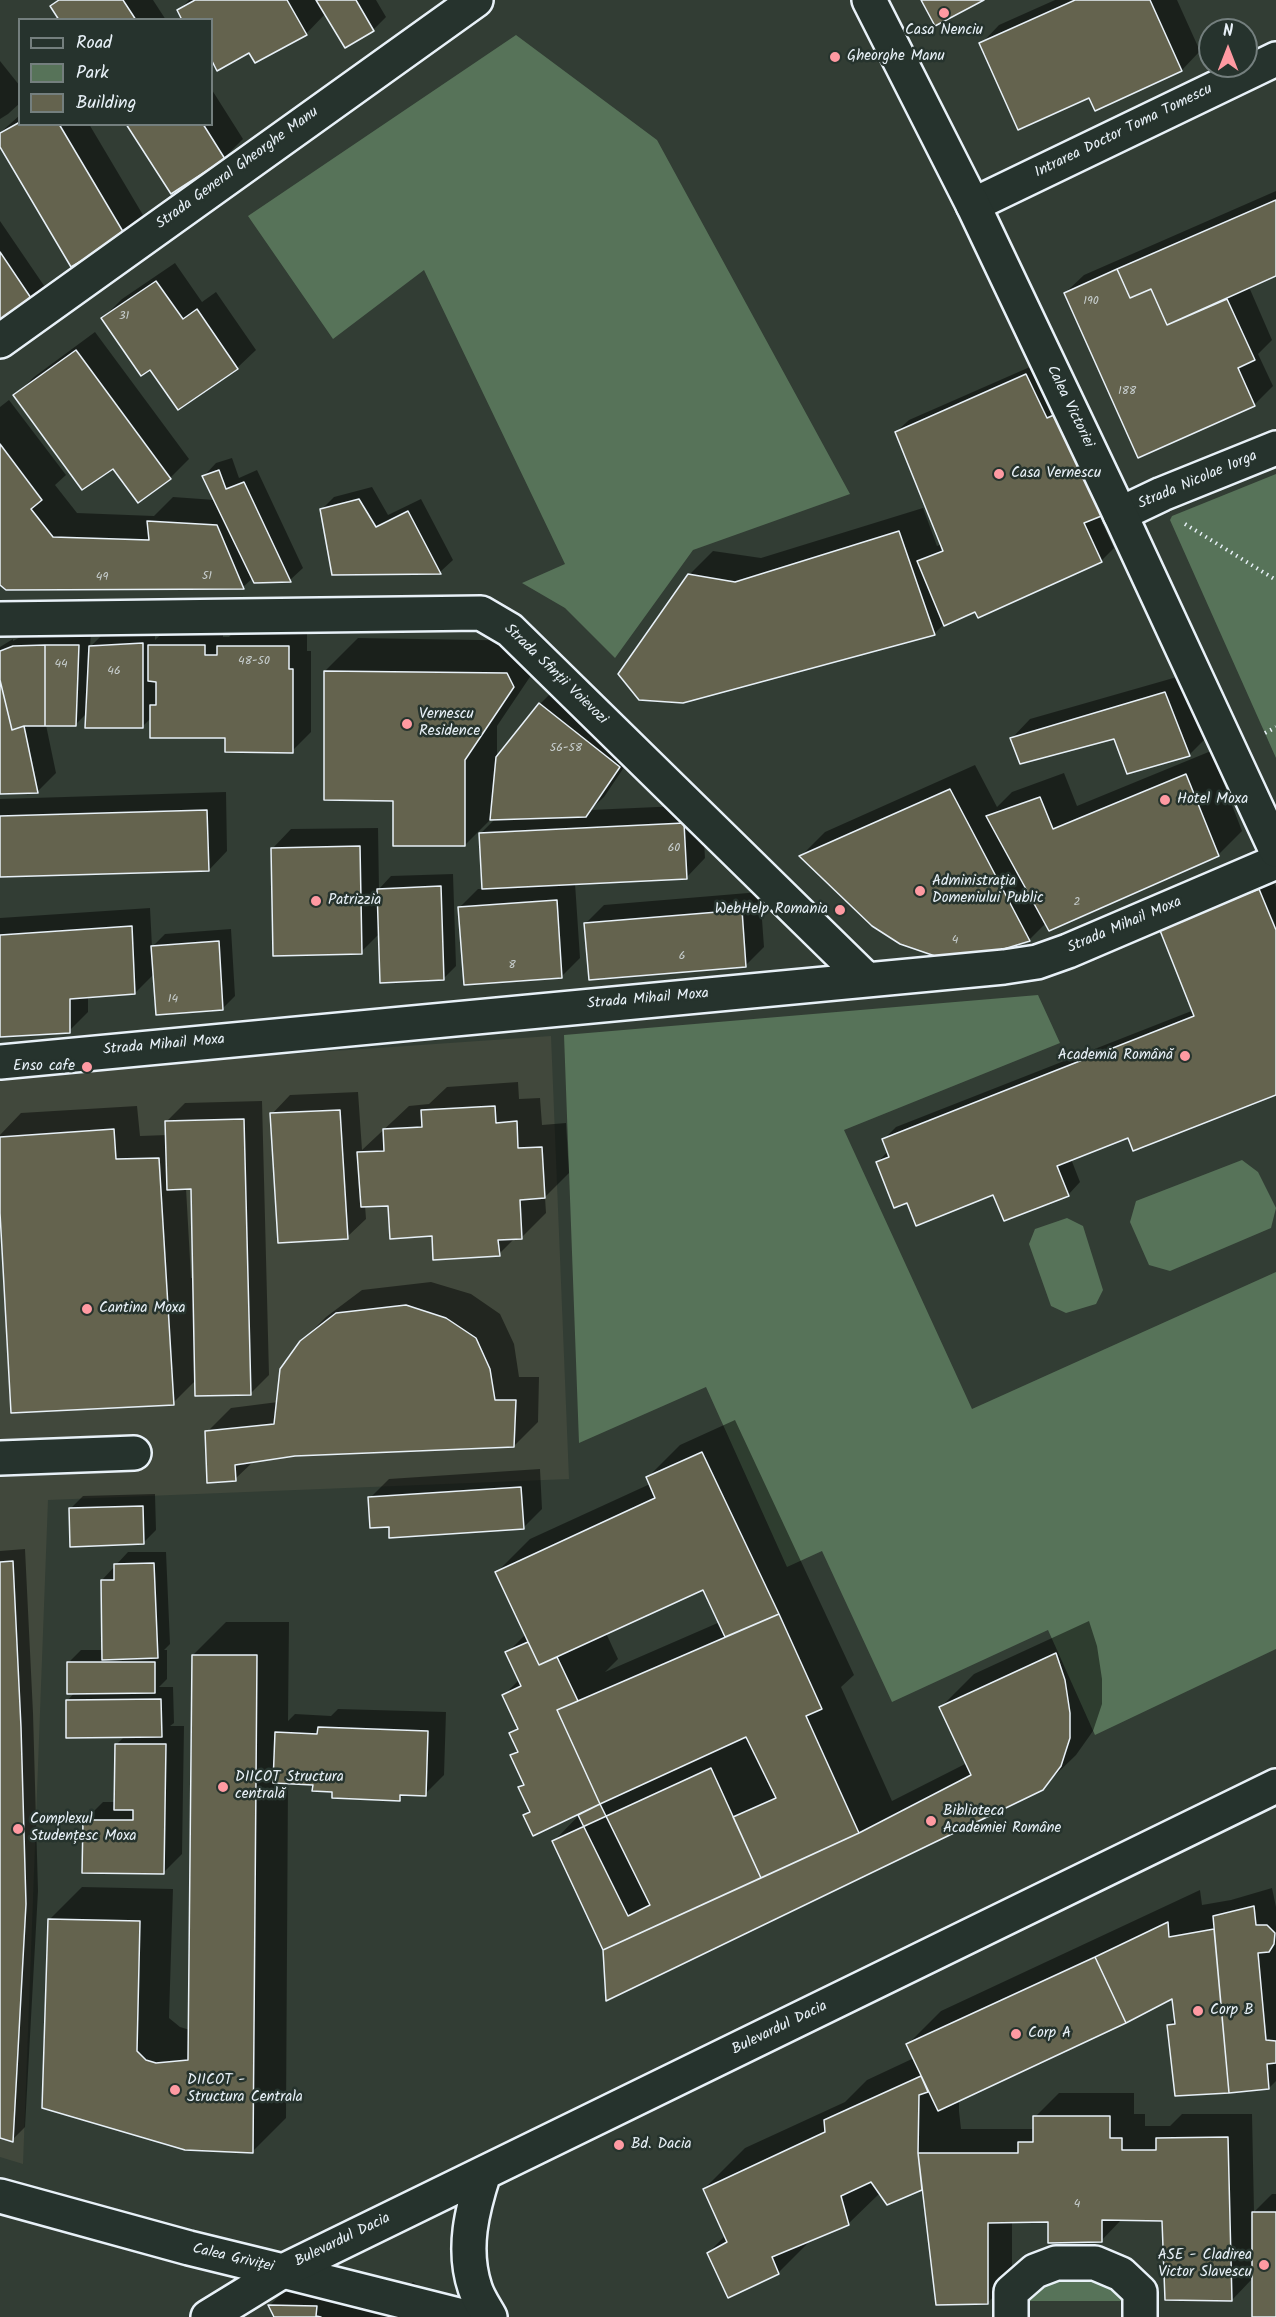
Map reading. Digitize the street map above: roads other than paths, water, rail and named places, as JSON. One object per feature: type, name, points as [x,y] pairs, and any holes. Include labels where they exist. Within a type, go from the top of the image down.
[{"type":"street","name":"Strada General Gheorghe Manu","points":[[0,341],[476,0]]},
{"type":"street","name":"Calea Victoriei","points":[[868,0],[973,206],[1120,514],[1276,850]]},
{"type":"street","name":"Intrarea Doctor Toma Tomescu","points":[[973,206],[1276,59]]},
{"type":"street","name":"Strada Nicolae Iorga","points":[[1120,514],[1162,494],[1276,448]]},
{"type":"street","name":"Strada Sfinții Voievozi","points":[[0,619],[481,613],[510,630],[866,979]]},
{"type":"street","name":"Strada Mihail Moxa","points":[[0,1062],[1004,967],[1037,962],[1068,951],[1276,862]]},
{"type":"street","points":[[0,1458],[134,1453]]},
{"type":"street","name":"Bulevardul Dacia","points":[[208,2317],[283,2271],[1276,1786]]},
{"type":"street","points":[[484,2173],[471,2216],[469,2250],[475,2288],[490,2317]]},
{"type":"street","name":"Calea Griviței","points":[[0,2196],[189,2248],[466,2317]]},
{"type":"street","points":[[1011,2317],[1011,2292],[1035,2271],[1056,2263],[1095,2263],[1121,2274],[1140,2292],[1140,2317]]},
{"type":"place","name":"Casa Nenciu","points":[[944,13]]},
{"type":"place","name":"Gheorghe Manu","points":[[835,57]]},
{"type":"place","name":"Casa Vernescu","points":[[999,474]]},
{"type":"place","name":"Vernescu Residence","points":[[407,724]]},
{"type":"place","name":"Hotel Moxa","points":[[1165,800]]},
{"type":"place","name":"Administrația Domeniului Public","points":[[920,891]]},
{"type":"place","name":"Patrizzia","points":[[316,901]]},
{"type":"place","name":"WebHelp Romania","points":[[840,910]]},
{"type":"place","name":"Academia Română","points":[[1185,1056]]},
{"type":"place","name":"Enso cafe","points":[[87,1067]]},
{"type":"place","name":"Cantina Moxa","points":[[87,1309]]},
{"type":"place","name":"DIICOT Structura centrală","points":[[223,1787]]},
{"type":"place","name":"Biblioteca Academiei Române","points":[[931,1821]]},
{"type":"place","name":"Complexul Studențesc Moxa","points":[[18,1829]]},
{"type":"place","name":"Corp B","points":[[1198,2011]]},
{"type":"place","name":"Corp A","points":[[1016,2034]]},
{"type":"place","name":"DIICOT - Structura Centrala","points":[[175,2090]]},
{"type":"place","name":"Bd. Dacia","points":[[619,2145]]},
{"type":"place","name":"ASE - Cladirea Victor Slavescu","points":[[1264,2265]]}]
